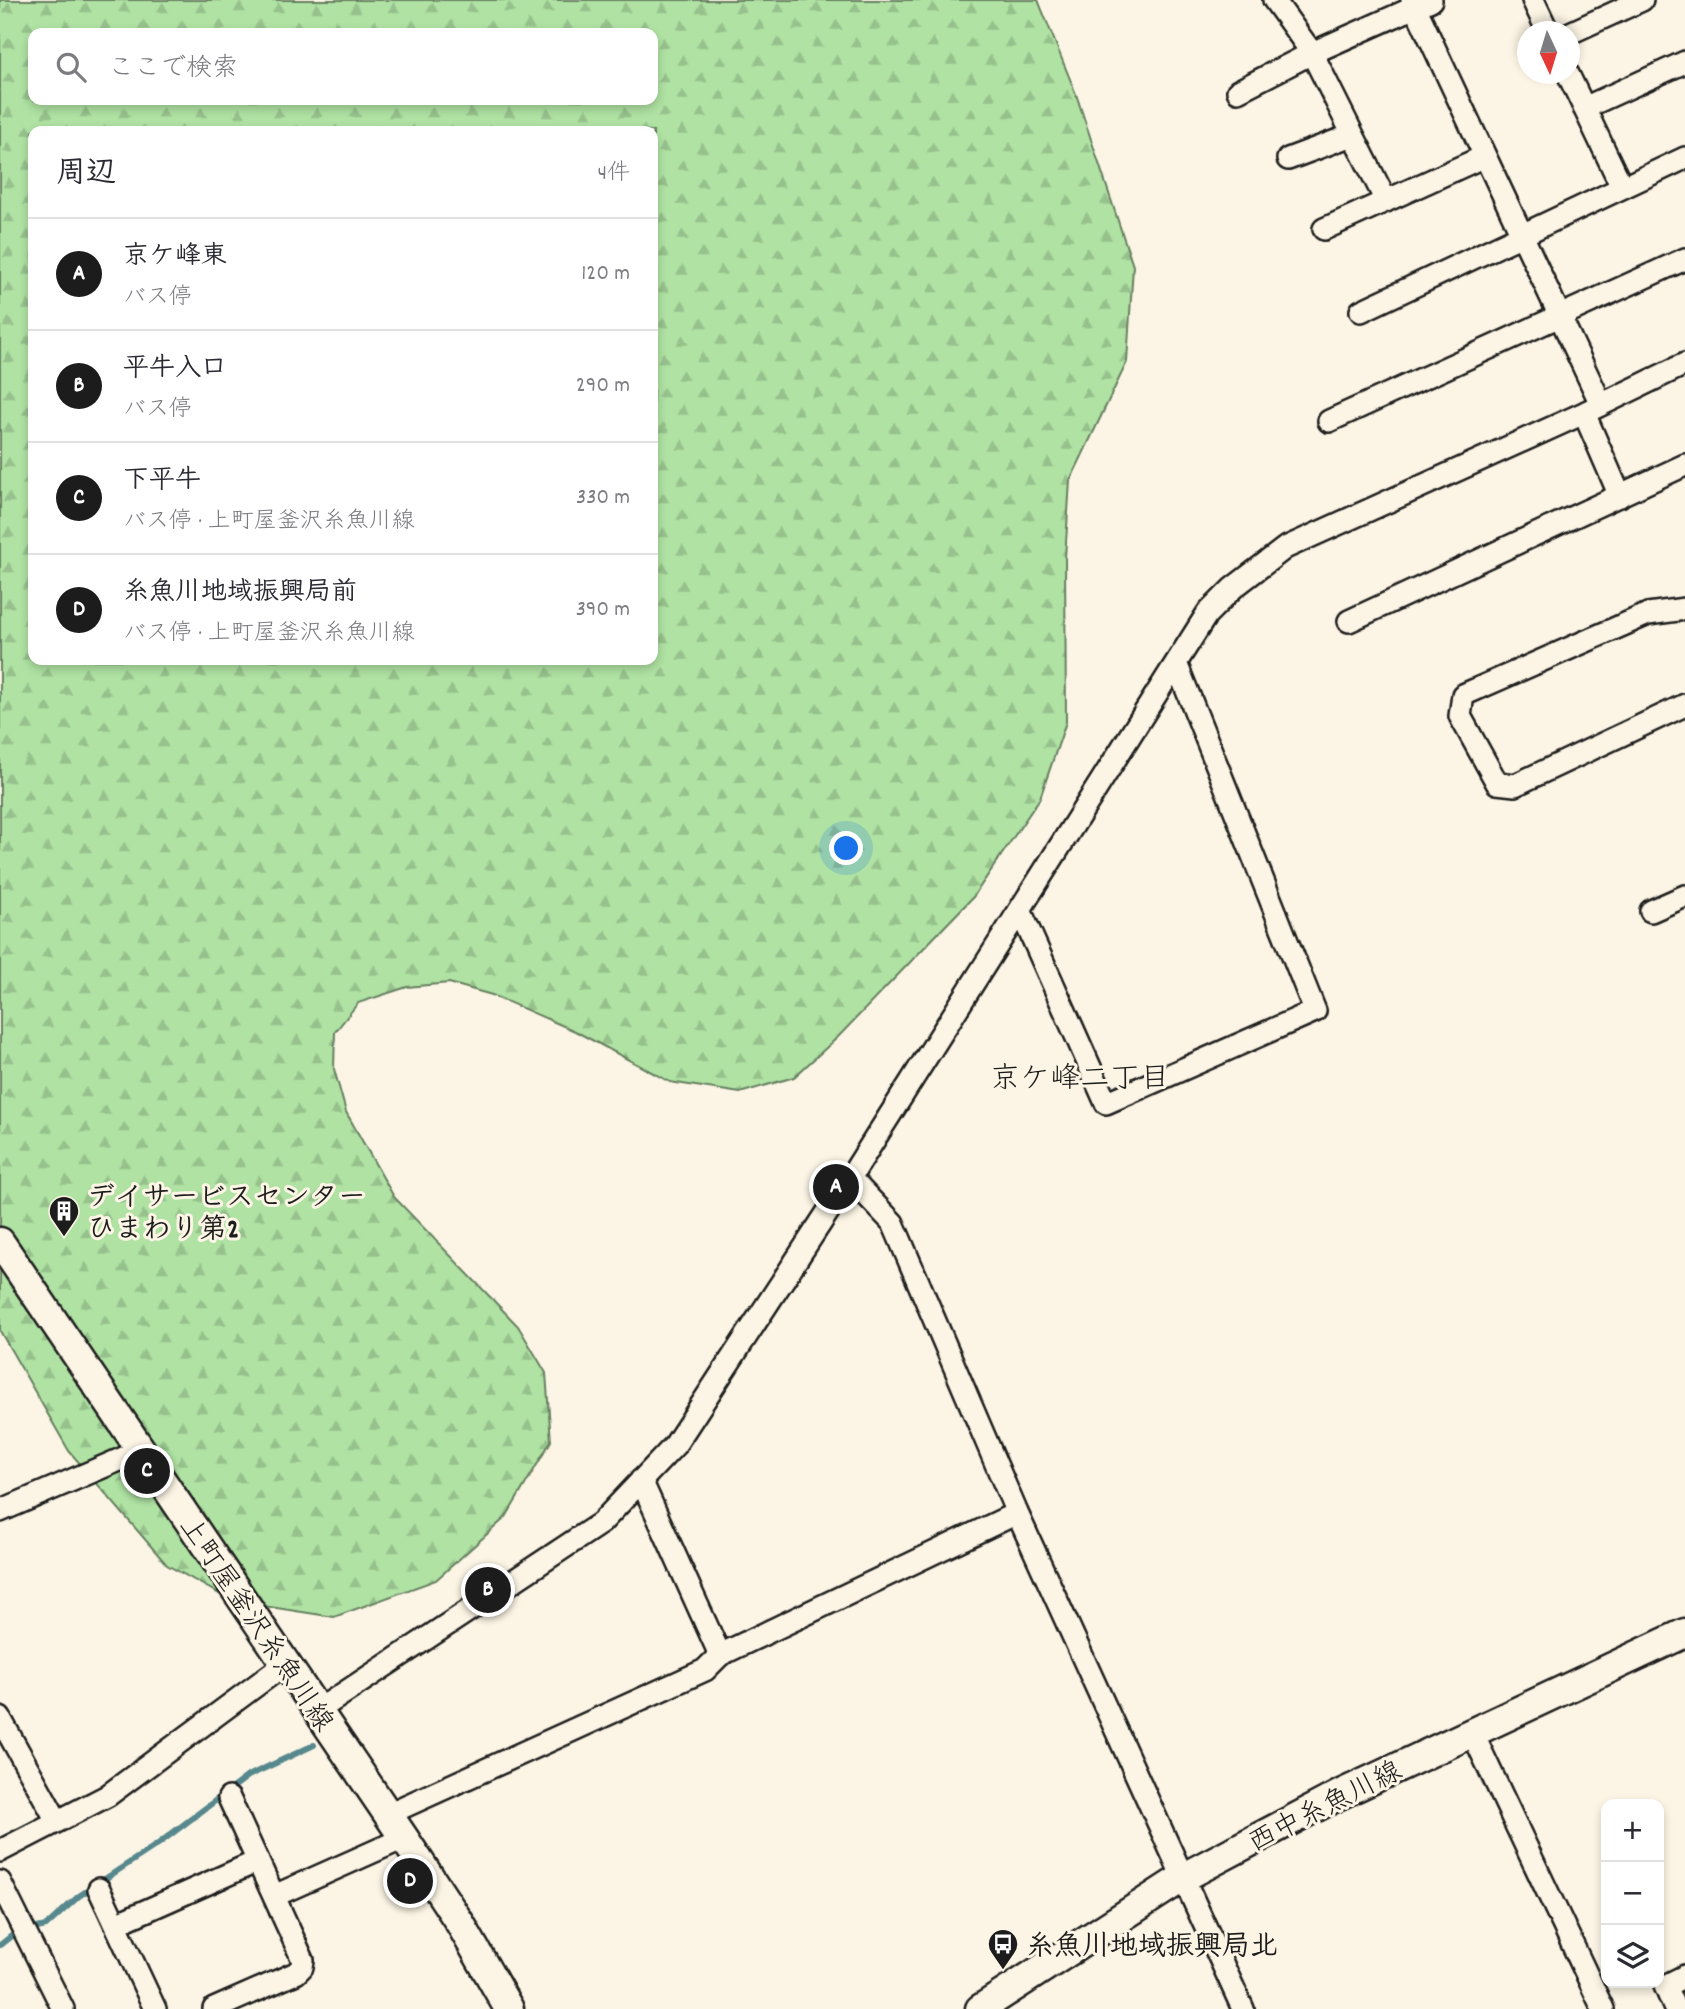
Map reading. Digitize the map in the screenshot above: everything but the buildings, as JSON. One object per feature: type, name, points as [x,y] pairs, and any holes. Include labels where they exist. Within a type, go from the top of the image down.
[{"type":"main road","name":"上町屋釜沢糸魚川線","points":[[0,1242],[74,1346],[140,1451],[404,1838],[460,1923],[509,2009]]},
{"type":"main road","name":"西中糸魚川線","points":[[980,2009],[1182,1878],[1341,1794],[1685,1633]]},
{"type":"street","points":[[1274,0],[1312,53],[1385,201]]},
{"type":"street","points":[[1534,0],[1543,21]]},
{"type":"street","points":[[1580,28],[1642,0]]},
{"type":"street","points":[[1238,91],[1420,2],[1520,236],[1559,317],[1620,496]]},
{"type":"street","points":[[1584,108],[1685,62]]},
{"type":"street","points":[[1573,84],[1622,187]]},
{"type":"street","points":[[1288,159],[1352,135]]},
{"type":"street","points":[[1324,229],[1485,156]]},
{"type":"street","points":[[1362,311],[1685,158]]},
{"type":"street","points":[[1329,421],[1685,259]]},
{"type":"street","points":[[317,1711],[601,1523],[675,1445],[850,1178],[1207,614],[1233,588],[1284,548],[1592,409],[1685,364]]},
{"type":"street","points":[[1349,621],[1685,465]]},
{"type":"street","points":[[1685,609],[1648,614],[1463,695],[1460,716],[1497,783],[1516,785],[1685,705]]},
{"type":"street","points":[[1020,910],[1106,1103],[1315,1011],[1176,663]]},
{"type":"street","points":[[1651,911],[1685,896]]},
{"type":"street","points":[[850,1178],[893,1223],[1017,1513],[1243,2009]]},
{"type":"street","points":[[0,1511],[140,1451]]},
{"type":"street","points":[[641,1480],[720,1655]]},
{"type":"street","points":[[388,1814],[705,1670],[720,1655],[1017,1513]]},
{"type":"street","points":[[0,1851],[107,1796],[285,1664]]},
{"type":"street","points":[[0,1717],[57,1821]]},
{"type":"street","points":[[1472,1732],[1603,2009]]},
{"type":"street","points":[[214,2009],[296,1973],[302,1967],[303,1960],[229,1798]]},
{"type":"street","points":[[274,1896],[404,1838]]},
{"type":"street","points":[[116,1924],[258,1861]]},
{"type":"street","points":[[0,1882],[63,2009]]},
{"type":"street","points":[[99,1889],[155,2009]]},
{"type":"street","points":[[1675,2009],[1665,1986],[1685,1976]]},
{"type":"green space","points":[[0,0],[1038,0],[1076,94],[1133,266],[1127,362],[1070,481],[1065,558],[1066,722],[1040,798],[973,897],[837,1038],[794,1077],[740,1093],[670,1082],[575,1031],[492,995],[449,983],[407,987],[358,1003],[335,1032],[334,1069],[346,1112],[394,1197],[518,1326],[546,1373],[551,1441],[506,1517],[436,1580],[334,1617],[232,1601],[167,1565],[69,1451],[0,1331]]},
{"type":"waterway","points":[[0,1945],[15,1933],[46,1926],[79,1896],[158,1844],[248,1776],[314,1745]]},
{"type":"place","name":"京ケ峰東","points":[[836,1187]]},
{"type":"place","name":"デイサービスセンター ひまわり第2","points":[[64,1238]]},
{"type":"place","name":"下平牛","points":[[147,1471]]},
{"type":"place","name":"平牛入口","points":[[488,1590]]},
{"type":"place","name":"糸魚川地域振興局前","points":[[410,1881]]},
{"type":"place","name":"糸魚川地域振興局北","points":[[1003,1971]]},
{"type":"district","name":"京ケ峰二丁目","points":[[1080,1077]]}]
